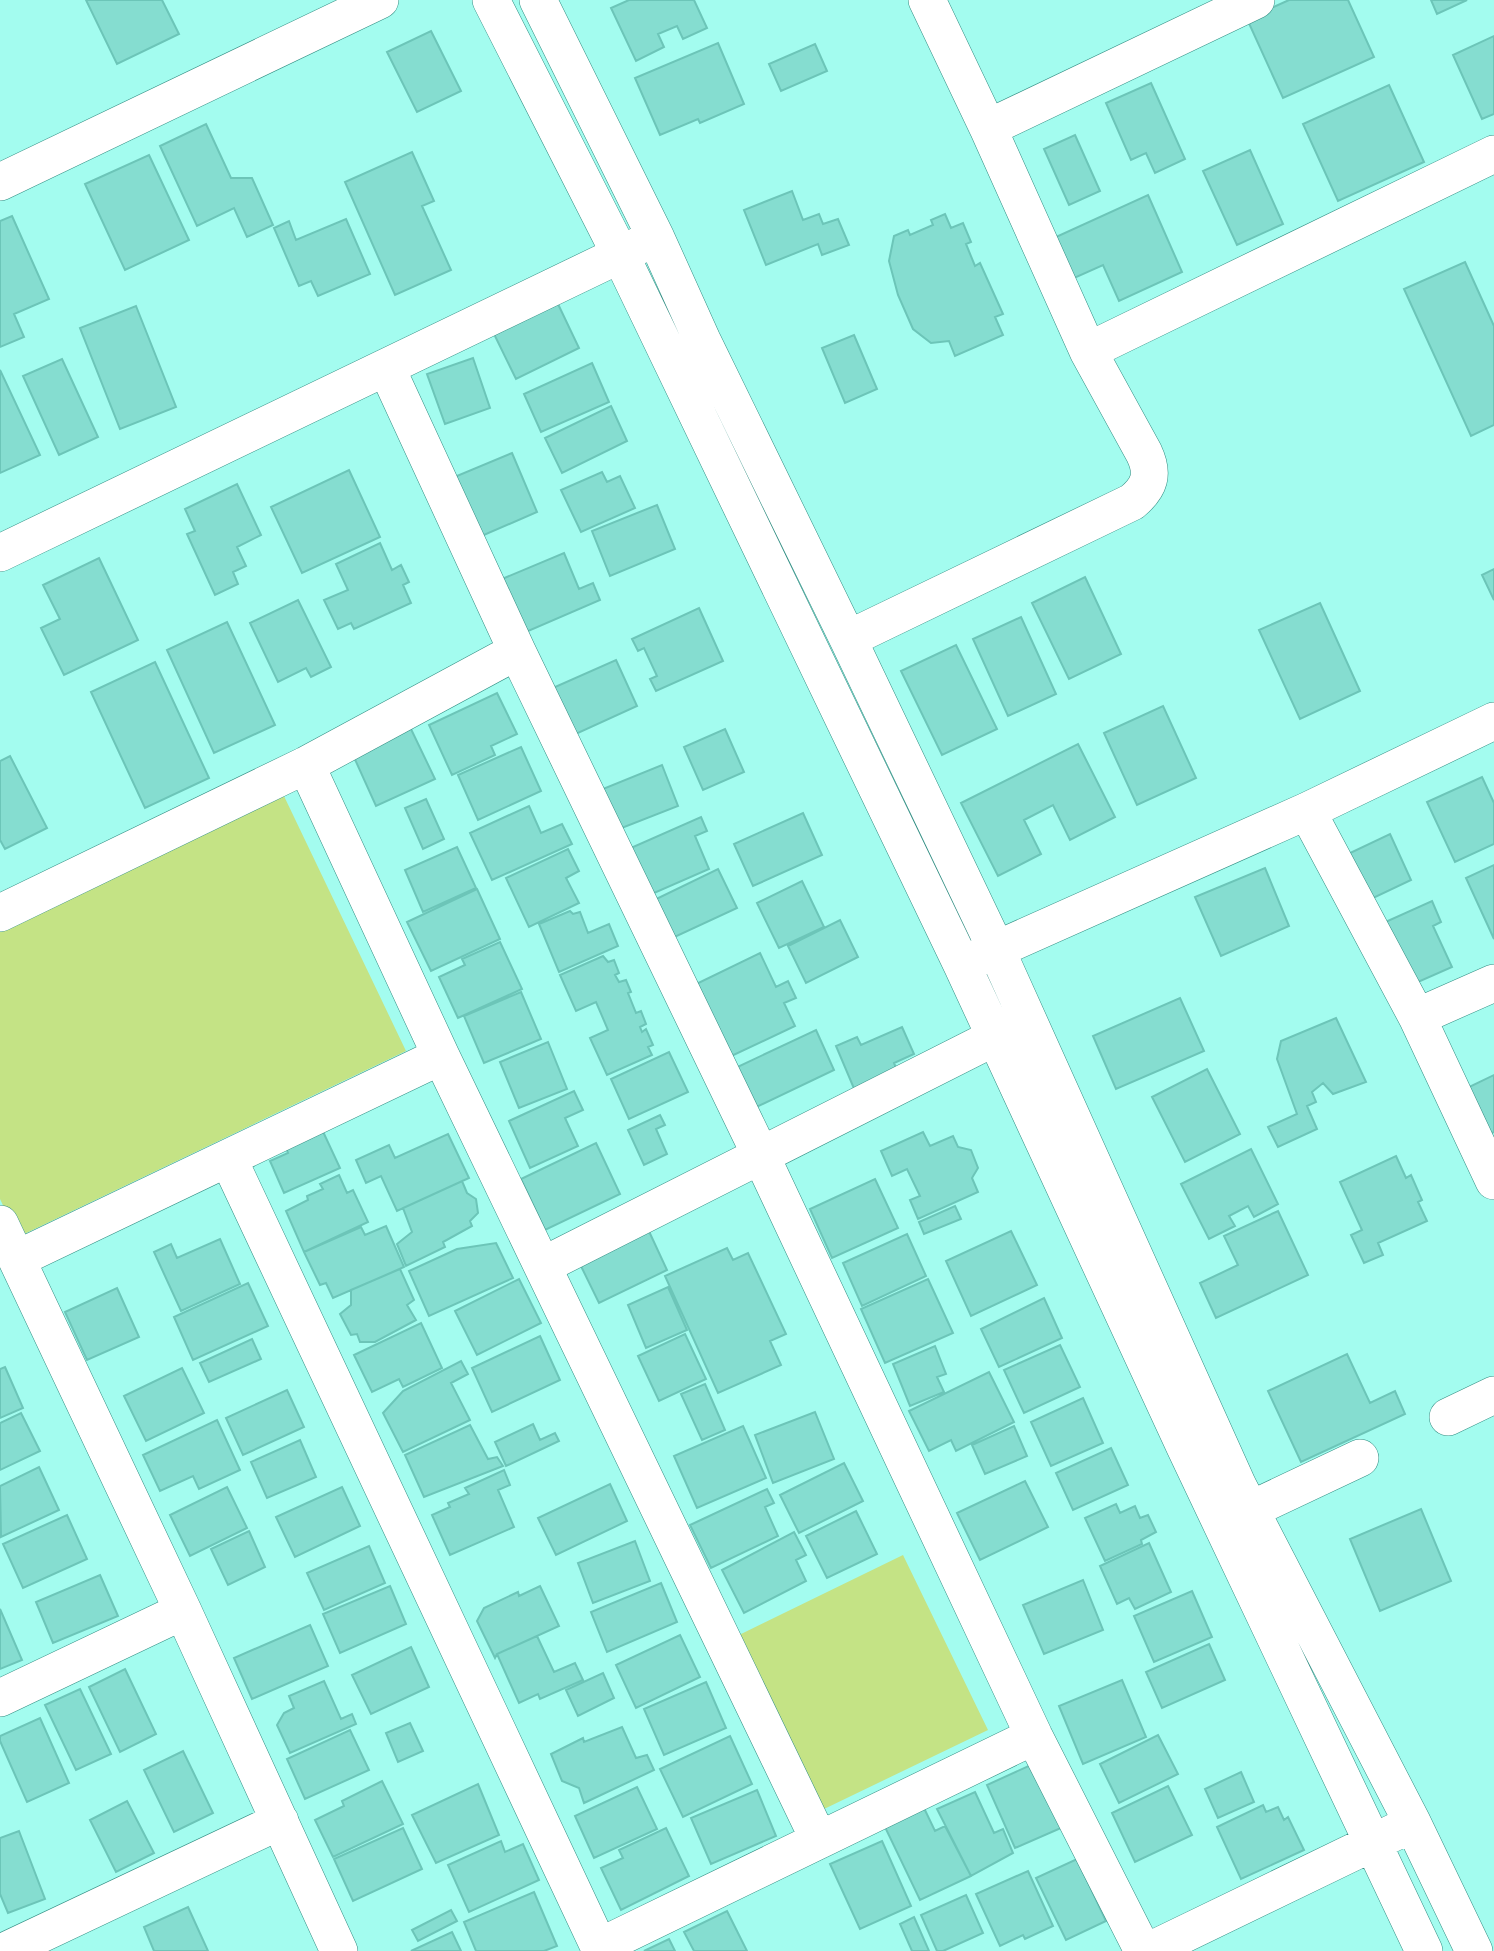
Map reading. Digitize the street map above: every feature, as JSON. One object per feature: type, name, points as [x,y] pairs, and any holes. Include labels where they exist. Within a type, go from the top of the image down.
[{"type":"street","points":[[0,182],[380,0]]},
{"type":"street","points":[[491,0],[620,254],[962,965],[1185,1447],[1424,1951]]},
{"type":"street","points":[[538,0],[656,238],[702,340],[996,949],[1250,1510],[1412,1822],[1474,1951]]},
{"type":"street","points":[[848,639],[1132,502],[1150,483],[1148,461],[1088,351],[927,0]]},
{"type":"street","points":[[988,128],[1256,0]]},
{"type":"street","points":[[1088,351],[1494,154]]},
{"type":"street","points":[[0,554],[656,238]]},
{"type":"street","points":[[387,369],[517,651],[761,1156],[1034,1735],[1143,1951]]},
{"type":"street","points":[[0,913],[306,765],[517,651]]},
{"type":"street","points":[[962,965],[1307,811],[1494,721]]},
{"type":"street","points":[[306,765],[441,1056],[544,1265],[818,1840]]},
{"type":"street","points":[[1307,811],[1417,1017],[1494,1181]]},
{"type":"street","points":[[1417,1017],[1494,983]]},
{"type":"street","points":[[544,1265],[1028,1020]]},
{"type":"street","points":[[17,1259],[441,1056]]},
{"type":"street","points":[[228,1158],[600,1949],[1034,1735]]},
{"type":"street","points":[[0,1223],[183,1611],[339,1951]]},
{"type":"street","points":[[1448,1417],[1494,1395]]},
{"type":"street","points":[[1250,1510],[1360,1458]]},
{"type":"street","points":[[0,1698],[183,1611]]},
{"type":"street","points":[[5,1951],[280,1821]]},
{"type":"street","points":[[1149,1951],[1374,1843],[1412,1822]]},
{"type":"green space","points":[[283,794],[406,1051],[18,1237],[0,1199],[0,931]]},
{"type":"green space","points":[[903,1555],[988,1730],[822,1810],[737,1636]]},
{"type":"building","points":[[86,0],[162,0],[179,34],[117,64]]},
{"type":"building","points":[[629,0],[694,0],[707,28],[683,39],[677,26],[658,34],[664,47],[636,61],[611,8]]},
{"type":"building","points":[[1289,0],[1348,0],[1374,57],[1283,98],[1247,19]]},
{"type":"building","points":[[1431,0],[1467,0],[1437,14]]},
{"type":"building","points":[[431,31],[461,91],[417,112],[387,52]]},
{"type":"building","points":[[1494,36],[1494,114],[1482,119],[1453,55]]},
{"type":"building","points":[[718,43],[744,104],[700,123],[698,119],[660,135],[635,78]]},
{"type":"building","points":[[815,44],[827,71],[781,91],[769,64]]},
{"type":"building","points":[[1151,83],[1185,159],[1155,173],[1146,153],[1131,160],[1106,103]]},
{"type":"building","points":[[1389,85],[1424,162],[1338,201],[1303,124]]},
{"type":"building","points":[[206,124],[231,178],[252,178],[273,225],[247,237],[234,208],[197,226],[160,146]]},
{"type":"building","points":[[1075,135],[1100,191],[1069,205],[1044,149]]},
{"type":"building","points":[[1250,150],[1283,224],[1237,245],[1203,171]]},
{"type":"building","points":[[412,152],[434,201],[422,206],[451,270],[395,295],[345,182]]},
{"type":"building","points":[[149,155],[189,240],[125,270],[85,184]]},
{"type":"building","points":[[792,191],[803,220],[819,214],[823,224],[838,219],[849,245],[822,255],[818,244],[766,265],[744,210]]},
{"type":"building","points":[[1148,195],[1182,272],[1119,301],[1103,265],[1063,283],[1045,242]]},
{"type":"building","points":[[945,214],[951,228],[963,223],[971,242],[966,244],[975,266],[980,263],[1003,314],[995,317],[1003,335],[955,356],[949,341],[931,343],[913,329],[898,295],[889,261],[894,236],[908,230],[910,235],[933,225],[931,220]]},
{"type":"building","points":[[12,216],[49,299],[14,314],[24,337],[0,347],[0,221]]},
{"type":"building","points":[[346,219],[370,274],[318,296],[311,281],[299,286],[274,228],[289,221],[296,240]]},
{"type":"building","points":[[1465,262],[1494,326],[1494,425],[1471,436],[1404,289]]},
{"type":"building","points":[[558,304],[579,348],[516,379],[494,334]]},
{"type":"building","points":[[136,306],[176,407],[120,429],[80,328]]},
{"type":"building","points":[[854,335],[877,389],[845,403],[822,348]]},
{"type":"building","points":[[473,358],[490,408],[445,424],[427,374]]},
{"type":"building","points":[[62,359],[98,437],[59,455],[23,376]]},
{"type":"building","points":[[592,363],[609,402],[541,432],[524,394]]},
{"type":"building","points":[[0,370],[40,455],[0,473]]},
{"type":"building","points":[[611,406],[627,441],[562,473],[545,438]]},
{"type":"building","points":[[512,453],[537,512],[477,538],[452,478]]},
{"type":"building","points":[[349,470],[380,537],[302,573],[271,507]]},
{"type":"building","points":[[602,472],[607,482],[620,476],[635,508],[581,532],[561,490]]},
{"type":"building","points":[[237,484],[261,535],[237,547],[246,566],[233,572],[238,584],[215,595],[187,534],[195,531],[185,509]]},
{"type":"building","points":[[657,505],[675,549],[610,576],[592,531]]},
{"type":"building","points":[[380,543],[392,570],[401,565],[409,582],[403,585],[411,603],[354,629],[351,623],[338,629],[324,600],[348,590],[336,564]]},
{"type":"building","points":[[564,553],[579,589],[593,583],[600,600],[519,635],[495,582]]},
{"type":"building","points":[[99,558],[138,640],[64,675],[41,628],[60,619],[43,585]]},
{"type":"building","points":[[1494,569],[1494,600],[1482,575]]},
{"type":"building","points":[[1085,577],[1121,654],[1069,679],[1032,603]]},
{"type":"building","points":[[298,600],[331,667],[311,677],[306,668],[278,682],[250,623]]},
{"type":"building","points":[[1320,603],[1360,691],[1300,719],[1259,630]]},
{"type":"building","points":[[699,608],[723,661],[656,691],[650,679],[657,676],[644,648],[638,651],[632,639]]},
{"type":"building","points":[[1021,617],[1056,694],[1008,716],[973,639]]},
{"type":"building","points":[[227,622],[275,725],[214,753],[167,650]]},
{"type":"building","points":[[956,645],[997,729],[942,755],[901,671]]},
{"type":"building","points":[[616,660],[637,706],[567,738],[546,691]]},
{"type":"building","points":[[155,662],[209,778],[145,808],[91,692]]},
{"type":"building","points":[[497,693],[517,734],[491,746],[495,755],[452,775],[429,725]]},
{"type":"building","points":[[1163,706],[1196,778],[1137,805],[1104,733]]},
{"type":"building","points":[[410,727],[435,779],[376,806],[353,755]]},
{"type":"building","points":[[725,729],[744,772],[703,790],[684,747]]},
{"type":"building","points":[[1078,744],[1115,817],[1070,840],[1053,805],[1024,820],[1041,854],[998,876],[961,803]]},
{"type":"building","points":[[521,747],[541,791],[478,820],[458,775]]},
{"type":"building","points":[[10,756],[47,828],[5,849],[0,840],[0,761]]},
{"type":"building","points":[[662,765],[678,806],[609,833],[593,793]]},
{"type":"building","points":[[1482,777],[1494,803],[1494,844],[1455,862],[1427,802]]},
{"type":"building","points":[[426,799],[444,839],[423,849],[405,808]]},
{"type":"building","points":[[529,806],[541,833],[562,824],[572,844],[492,880],[470,833]]},
{"type":"building","points":[[803,813],[822,855],[753,886],[734,844]]},
{"type":"building","points":[[701,817],[707,831],[695,836],[709,869],[645,897],[624,851]]},
{"type":"building","points":[[1390,834],[1411,880],[1369,900],[1348,854]]},
{"type":"building","points":[[457,847],[476,888],[423,912],[405,870]]},
{"type":"building","points":[[568,849],[579,871],[566,878],[579,903],[529,927],[506,878]]},
{"type":"building","points":[[1494,865],[1494,939],[1466,878]]},
{"type":"building","points":[[1265,868],[1289,926],[1221,956],[1195,897]]},
{"type":"building","points":[[718,869],[737,908],[666,941],[648,903]]},
{"type":"building","points":[[802,881],[824,927],[779,948],[757,903]]},
{"type":"building","points":[[477,889],[500,939],[431,971],[407,922]]},
{"type":"building","points":[[1432,901],[1441,922],[1433,926],[1452,967],[1409,986],[1381,924]]},
{"type":"building","points":[[570,911],[573,914],[580,912],[588,933],[609,924],[618,946],[559,972],[539,924]]},
{"type":"building","points":[[840,920],[858,957],[806,983],[788,946]]},
{"type":"building","points":[[500,942],[522,989],[458,1018],[439,977],[465,965],[462,959]]},
{"type":"building","points":[[760,953],[776,987],[788,981],[796,998],[784,1003],[795,1026],[723,1060],[688,988]]},
{"type":"building","points":[[603,956],[608,962],[614,960],[619,973],[615,975],[619,982],[626,980],[636,1013],[641,1011],[646,1024],[640,1027],[642,1032],[646,1029],[653,1045],[648,1047],[652,1055],[607,1075],[590,1038],[608,1030],[596,1002],[576,1011],[560,975]]},
{"type":"building","points":[[521,992],[541,1039],[484,1063],[464,1016]]},
{"type":"building","points":[[1180,998],[1204,1051],[1116,1089],[1093,1036]]},
{"type":"building","points":[[1336,1018],[1366,1082],[1333,1094],[1323,1083],[1312,1092],[1316,1102],[1307,1106],[1317,1129],[1278,1147],[1268,1127],[1297,1114],[1277,1059],[1281,1041]]},
{"type":"building","points":[[902,1027],[914,1054],[894,1063],[901,1080],[858,1098],[836,1046],[857,1037],[861,1045]]},
{"type":"building","points":[[816,1030],[834,1070],[748,1111],[729,1071]]},
{"type":"building","points":[[548,1042],[567,1089],[519,1108],[500,1062]]},
{"type":"building","points":[[669,1052],[688,1092],[629,1119],[611,1079]]},
{"type":"building","points":[[1207,1069],[1240,1134],[1185,1162],[1152,1097]]},
{"type":"building","points":[[1494,1075],[1494,1132],[1486,1136],[1465,1089]]},
{"type":"building","points":[[574,1091],[583,1110],[565,1118],[578,1146],[530,1168],[509,1121]]},
{"type":"building","points":[[660,1115],[665,1125],[656,1129],[667,1154],[644,1165],[628,1130]]},
{"type":"building","points":[[319,1123],[340,1168],[284,1193],[270,1161],[288,1153],[283,1140]]},
{"type":"building","points":[[923,1132],[930,1146],[953,1136],[958,1147],[971,1150],[978,1168],[972,1178],[978,1192],[918,1219],[910,1200],[920,1196],[907,1169],[892,1176],[881,1151]]},
{"type":"building","points":[[448,1134],[469,1178],[397,1211],[381,1176],[366,1183],[356,1160],[389,1145],[395,1158]]},
{"type":"building","points":[[596,1143],[620,1194],[545,1230],[521,1179]]},
{"type":"building","points":[[1251,1149],[1278,1204],[1254,1217],[1248,1206],[1229,1216],[1235,1226],[1209,1239],[1181,1184]]},
{"type":"building","points":[[1396,1156],[1406,1178],[1411,1175],[1422,1200],[1418,1202],[1427,1221],[1378,1243],[1383,1255],[1364,1263],[1351,1235],[1362,1230],[1340,1182]]},
{"type":"building","points":[[339,1175],[347,1193],[353,1190],[368,1222],[304,1252],[286,1211],[308,1200],[307,1196],[323,1189],[320,1184]]},
{"type":"building","points":[[875,1179],[898,1228],[832,1258],[810,1209]]},
{"type":"building","points":[[462,1181],[467,1193],[476,1199],[478,1213],[470,1221],[472,1226],[443,1242],[445,1247],[406,1266],[397,1244],[412,1232],[403,1208]]},
{"type":"building","points":[[955,1206],[961,1219],[924,1234],[919,1222]]},
{"type":"building","points":[[1278,1211],[1308,1275],[1216,1318],[1200,1283],[1238,1265],[1224,1236]]},
{"type":"building","points":[[386,1226],[404,1267],[333,1298],[326,1283],[320,1285],[304,1252],[361,1227],[365,1235]]},
{"type":"building","points":[[647,1227],[667,1270],[599,1303],[578,1260]]},
{"type":"building","points":[[1011,1231],[1037,1285],[971,1316],[946,1261]]},
{"type":"building","points":[[907,1234],[926,1276],[862,1306],[843,1263]]},
{"type":"building","points":[[220,1239],[240,1284],[181,1311],[154,1252],[171,1244],[177,1258]]},
{"type":"building","points":[[496,1243],[513,1278],[429,1316],[409,1271],[457,1249]]},
{"type":"building","points":[[727,1248],[733,1260],[748,1253],[786,1334],[770,1341],[781,1365],[718,1393],[665,1276]]},
{"type":"building","points":[[400,1269],[414,1300],[407,1305],[416,1320],[375,1342],[360,1342],[357,1334],[351,1335],[340,1314],[351,1305],[351,1290]]},
{"type":"building","points":[[519,1279],[541,1323],[477,1355],[455,1311]]},
{"type":"building","points":[[928,1279],[953,1333],[885,1363],[861,1309]]},
{"type":"building","points":[[248,1283],[268,1326],[193,1360],[174,1317]]},
{"type":"building","points":[[668,1287],[687,1330],[646,1348],[628,1305]]},
{"type":"building","points":[[117,1288],[139,1337],[87,1360],[65,1312]]},
{"type":"building","points":[[1044,1298],[1062,1338],[999,1367],[981,1329]]},
{"type":"building","points":[[421,1323],[442,1368],[403,1387],[399,1379],[372,1392],[354,1355]]},
{"type":"building","points":[[685,1334],[706,1379],[659,1401],[638,1356]]},
{"type":"building","points":[[540,1336],[560,1380],[492,1412],[472,1368]]},
{"type":"building","points":[[252,1339],[261,1359],[209,1382],[200,1363]]},
{"type":"building","points":[[1060,1345],[1080,1387],[1024,1413],[1004,1370]]},
{"type":"building","points":[[935,1346],[946,1374],[937,1377],[944,1392],[910,1406],[893,1364]]},
{"type":"building","points":[[1347,1354],[1370,1403],[1395,1391],[1405,1414],[1301,1462],[1268,1391]]},
{"type":"building","points":[[461,1361],[468,1374],[451,1383],[470,1420],[403,1452],[383,1413],[403,1391]]},
{"type":"building","points":[[5,1367],[23,1408],[0,1418],[0,1369]]},
{"type":"building","points":[[182,1368],[204,1413],[146,1441],[124,1396]]},
{"type":"building","points":[[989,1372],[1014,1422],[956,1451],[951,1440],[929,1451],[909,1411]]},
{"type":"building","points":[[705,1384],[725,1430],[702,1440],[681,1394]]},
{"type":"building","points":[[287,1390],[304,1427],[243,1455],[226,1418]]},
{"type":"building","points":[[1083,1398],[1103,1443],[1051,1466],[1031,1422]]},
{"type":"building","points":[[815,1412],[834,1459],[773,1483],[755,1435]]},
{"type":"building","points":[[21,1413],[40,1451],[0,1470],[0,1423]]},
{"type":"building","points":[[217,1420],[240,1470],[199,1489],[193,1476],[160,1491],[143,1455]]},
{"type":"building","points":[[533,1424],[540,1440],[555,1433],[559,1441],[506,1466],[495,1442]]},
{"type":"building","points":[[470,1425],[488,1459],[497,1457],[503,1466],[424,1497],[405,1455]]},
{"type":"building","points":[[743,1426],[766,1478],[697,1508],[674,1456]]},
{"type":"building","points":[[1014,1426],[1027,1456],[985,1474],[972,1445]]},
{"type":"building","points":[[300,1440],[316,1477],[267,1498],[251,1462]]},
{"type":"building","points":[[1111,1448],[1128,1485],[1073,1510],[1056,1473]]},
{"type":"building","points":[[844,1463],[863,1501],[799,1533],[780,1495]]},
{"type":"building","points":[[39,1467],[59,1510],[1,1537],[0,1486]]},
{"type":"building","points":[[504,1470],[510,1485],[498,1490],[514,1527],[450,1555],[432,1515],[450,1507],[448,1503],[469,1494],[465,1488]]},
{"type":"building","points":[[1025,1481],[1048,1527],[980,1560],[957,1513]]},
{"type":"building","points":[[610,1484],[627,1521],[556,1555],[538,1518]]},
{"type":"building","points":[[227,1487],[247,1528],[190,1556],[170,1515]]},
{"type":"building","points":[[342,1487],[360,1526],[295,1557],[276,1517]]},
{"type":"building","points":[[767,1489],[774,1503],[765,1507],[778,1536],[711,1568],[690,1525]]},
{"type":"building","points":[[1116,1504],[1120,1513],[1135,1506],[1140,1518],[1148,1515],[1156,1532],[1141,1540],[1142,1544],[1105,1561],[1085,1518]]},
{"type":"building","points":[[1421,1509],[1451,1581],[1380,1611],[1350,1539]]},
{"type":"building","points":[[856,1511],[877,1554],[827,1578],[806,1536]]},
{"type":"building","points":[[67,1515],[87,1559],[23,1588],[3,1544]]},
{"type":"building","points":[[249,1531],[265,1567],[228,1585],[211,1549]]},
{"type":"building","points":[[794,1532],[806,1555],[796,1560],[806,1581],[744,1613],[722,1570]]},
{"type":"building","points":[[635,1541],[650,1581],[593,1603],[578,1563]]},
{"type":"building","points":[[1149,1543],[1171,1592],[1135,1609],[1129,1598],[1117,1604],[1100,1566]]},
{"type":"building","points":[[369,1546],[385,1583],[324,1610],[307,1573]]},
{"type":"building","points":[[100,1575],[118,1616],[53,1643],[36,1602]]},
{"type":"building","points":[[1083,1580],[1103,1630],[1044,1654],[1023,1605]]},
{"type":"building","points":[[661,1583],[677,1622],[607,1652],[591,1612]]},
{"type":"building","points":[[390,1586],[406,1624],[340,1653],[323,1614]]},
{"type":"building","points":[[540,1586],[559,1626],[497,1654],[495,1658],[477,1621],[484,1608],[518,1592],[519,1596]]},
{"type":"building","points":[[1192,1591],[1212,1637],[1154,1662],[1134,1616]]},
{"type":"building","points":[[0,1609],[22,1660],[0,1669]]},
{"type":"building","points":[[310,1625],[328,1666],[252,1699],[234,1658]]},
{"type":"building","points":[[680,1635],[700,1677],[636,1708],[616,1665]]},
{"type":"building","points":[[537,1636],[554,1672],[575,1663],[583,1680],[540,1699],[538,1694],[519,1703],[497,1654]]},
{"type":"building","points":[[1209,1644],[1225,1680],[1162,1708],[1146,1672]]},
{"type":"building","points":[[411,1647],[429,1687],[371,1714],[352,1675]]},
{"type":"building","points":[[125,1669],[156,1734],[120,1752],[89,1687]]},
{"type":"building","points":[[603,1673],[614,1698],[578,1716],[566,1690]]},
{"type":"building","points":[[1122,1680],[1146,1737],[1083,1764],[1059,1706]]},
{"type":"building","points":[[324,1681],[341,1719],[352,1714],[356,1724],[290,1753],[277,1725],[284,1713],[294,1708],[289,1696]]},
{"type":"building","points":[[706,1682],[726,1728],[664,1755],[644,1709]]},
{"type":"building","points":[[80,1689],[111,1754],[76,1770],[45,1705]]},
{"type":"building","points":[[40,1718],[69,1783],[27,1802],[0,1736]]},
{"type":"building","points":[[410,1723],[423,1751],[398,1762],[386,1733]]},
{"type":"building","points":[[622,1727],[636,1758],[647,1755],[654,1770],[584,1803],[579,1788],[562,1781],[551,1754],[583,1738],[584,1742]]},
{"type":"building","points":[[350,1730],[369,1770],[305,1799],[287,1759]]},
{"type":"building","points":[[1158,1735],[1178,1774],[1119,1803],[1100,1764]]},
{"type":"building","points":[[730,1736],[752,1784],[683,1817],[660,1769]]},
{"type":"building","points":[[183,1751],[213,1813],[174,1832],[144,1770]]},
{"type":"building","points":[[1033,1764],[1061,1828],[1015,1848],[987,1785]]},
{"type":"building","points":[[1241,1772],[1254,1802],[1218,1818],[1205,1789]]},
{"type":"building","points":[[382,1781],[403,1824],[333,1857],[315,1820],[344,1806],[342,1801]]},
{"type":"building","points":[[478,1784],[499,1835],[436,1863],[412,1815]]},
{"type":"building","points":[[1168,1786],[1192,1835],[1135,1862],[1112,1813]]},
{"type":"building","points":[[637,1787],[657,1829],[594,1858],[575,1816]]},
{"type":"building","points":[[757,1790],[776,1836],[711,1864],[691,1818]]},
{"type":"building","points":[[975,1792],[994,1833],[1003,1829],[1013,1853],[971,1876],[937,1809]]},
{"type":"building","points":[[127,1801],[154,1853],[116,1872],[90,1820]]},
{"type":"building","points":[[1263,1805],[1266,1812],[1278,1807],[1284,1820],[1288,1817],[1304,1850],[1241,1879],[1217,1827]]},
{"type":"building","points":[[923,1806],[935,1831],[945,1826],[971,1876],[920,1900],[884,1825]]},
{"type":"building","points":[[403,1828],[422,1869],[353,1901],[334,1859]]},
{"type":"building","points":[[666,1828],[689,1876],[621,1910],[601,1868],[623,1858],[619,1850]]},
{"type":"building","points":[[19,1831],[45,1899],[8,1913],[0,1894],[0,1838]]},
{"type":"building","points":[[501,1841],[505,1852],[523,1844],[539,1880],[469,1912],[448,1865]]},
{"type":"building","points":[[882,1841],[911,1906],[860,1929],[830,1864]]},
{"type":"building","points":[[1077,1859],[1106,1921],[1066,1940],[1036,1878]]},
{"type":"building","points":[[1028,1871],[1053,1926],[1025,1939],[1023,1935],[1000,1946],[976,1894]]},
{"type":"building","points":[[534,1892],[557,1946],[544,1951],[476,1951],[464,1922]]},
{"type":"building","points":[[966,1895],[983,1933],[943,1951],[937,1951],[921,1915]]},
{"type":"building","points":[[188,1907],[208,1951],[154,1951],[144,1927]]},
{"type":"building","points":[[451,1910],[457,1921],[418,1941],[412,1930]]},
{"type":"building","points":[[727,1911],[747,1951],[694,1951],[684,1932]]},
{"type":"building","points":[[914,1917],[929,1951],[912,1951],[900,1924]]},
{"type":"building","points":[[452,1932],[461,1951],[411,1951]]},
{"type":"building","points":[[669,1939],[675,1951],[644,1951]]}]
